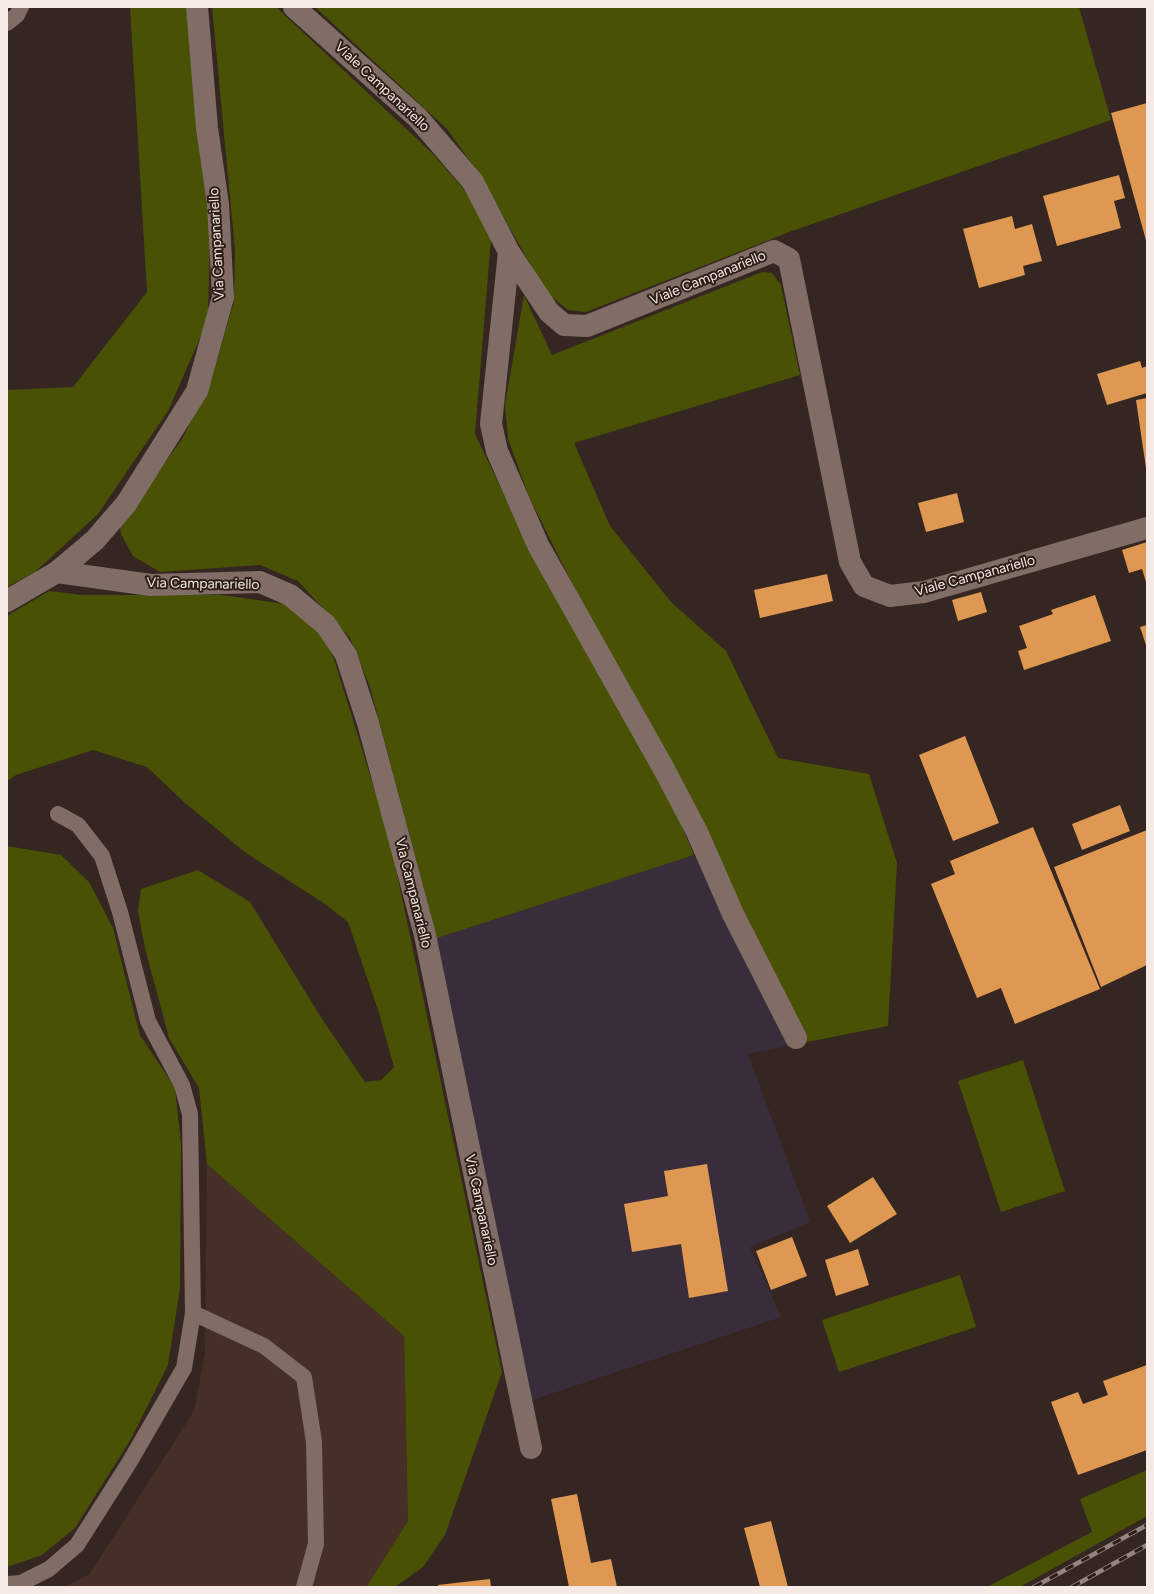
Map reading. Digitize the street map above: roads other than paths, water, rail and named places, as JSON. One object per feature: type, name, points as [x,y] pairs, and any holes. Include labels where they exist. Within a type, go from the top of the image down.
[{"type":"street","name":"Via Campanariello","points":[[7,601],[57,572],[95,540],[126,504],[197,391],[223,297],[218,204],[207,128],[197,7]]},
{"type":"street","name":"Viale Campanariello","points":[[294,7],[418,118],[473,182],[509,252],[549,312],[564,325],[587,326],[774,251],[789,259],[850,562],[864,586],[890,596],[924,592],[1147,528]]},
{"type":"street","points":[[509,252],[491,424],[497,451],[538,546],[665,771],[697,832],[733,914],[796,1038]]},
{"type":"street","name":"Via Campanariello","points":[[57,572],[151,585],[260,582],[290,595],[326,625],[346,655],[368,723],[425,935],[531,1448]]},
{"type":"lane","points":[[7,23],[17,15],[21,7]]},
{"type":"lane","points":[[7,1584],[21,1583],[49,1569],[77,1546],[129,1463],[184,1368],[193,1313],[190,1114],[182,1085],[148,1021],[120,912],[102,856],[78,825],[58,814]]},
{"type":"lane","points":[[193,1313],[264,1346],[304,1377],[314,1442],[316,1544],[304,1587]]},
{"type":"railway","points":[[1034,1587],[1147,1525]]},
{"type":"railway","points":[[1072,1587],[1147,1545]]}]
